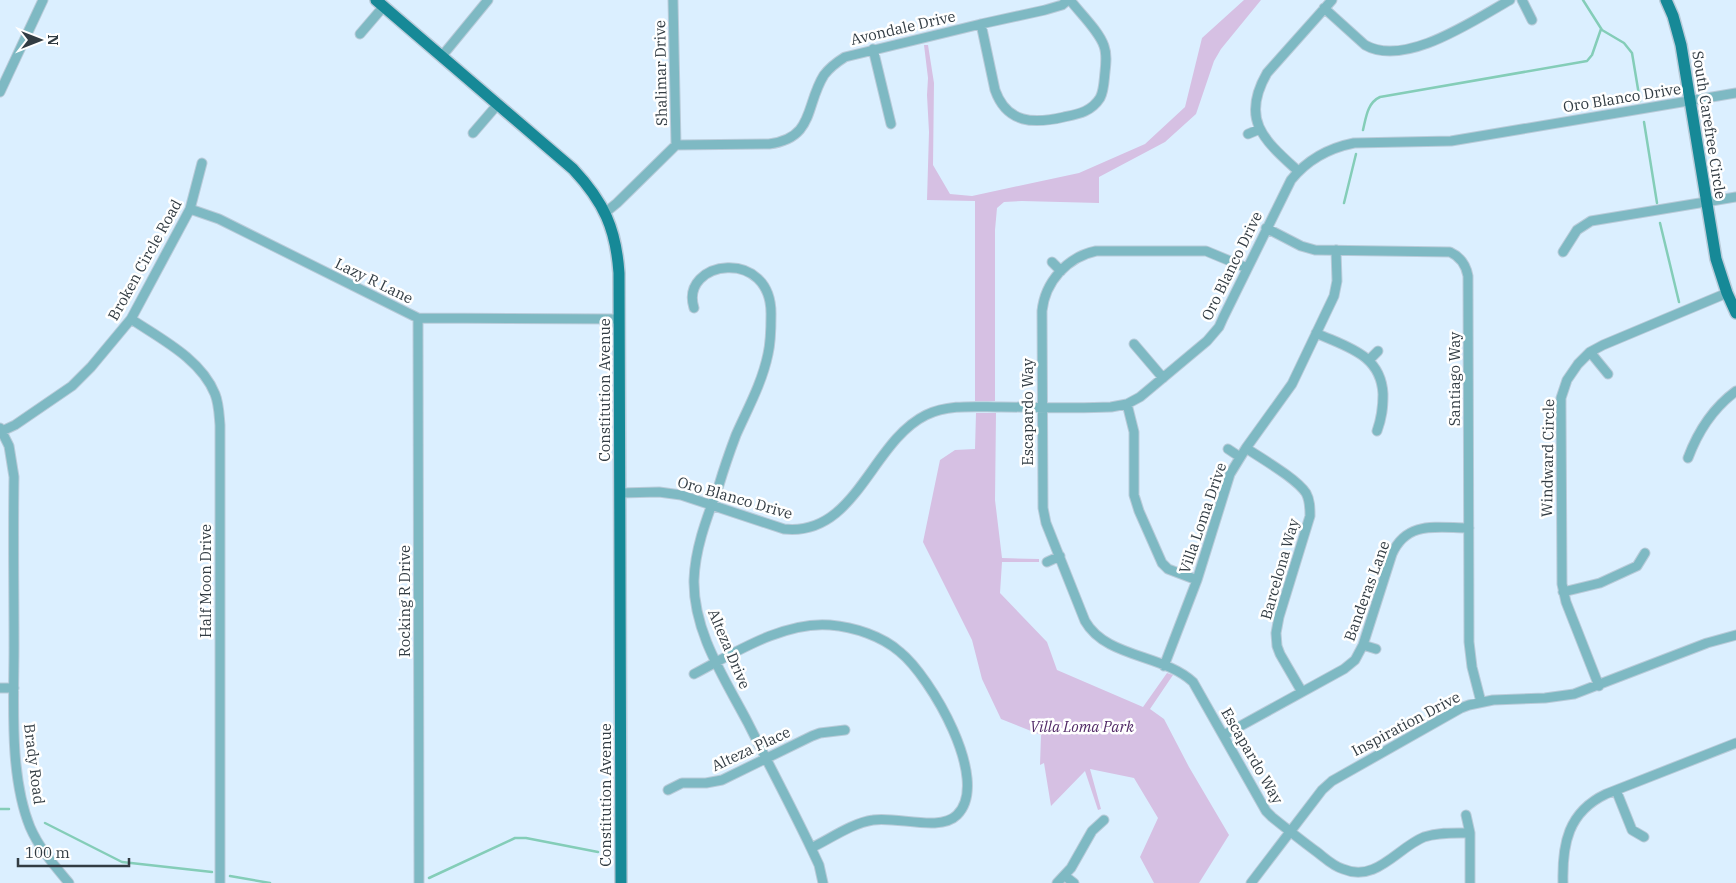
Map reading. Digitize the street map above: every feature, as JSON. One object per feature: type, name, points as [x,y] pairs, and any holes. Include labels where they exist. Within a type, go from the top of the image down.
[{"type":"main road","name":"South Carefree Circle","points":[[1666,0],[1678,33],[1716,259],[1736,313]]},
{"type":"main road","name":"Constitution Avenue","points":[[380,3],[573,169],[592,190],[606,212],[612,229],[618,258],[619,319],[621,883]]},
{"type":"street","points":[[0,92],[43,0]]},
{"type":"street","points":[[442,56],[488,0]]},
{"type":"street","name":"Shalimar Drive","points":[[673,0],[676,145]]},
{"type":"street","points":[[981,24],[995,90],[1007,110],[1020,118],[1037,122],[1078,114],[1090,109],[1101,97],[1107,59],[1102,40],[1069,0]]},
{"type":"street","name":"Avondale Drive","points":[[676,145],[769,144],[785,141],[797,132],[809,117],[817,89],[826,73],[831,66],[845,57],[1056,8],[1069,0]]},
{"type":"street","points":[[1298,171],[1271,146],[1260,129],[1255,103],[1261,83],[1275,63],[1332,0]]},
{"type":"street","points":[[1324,8],[1365,45],[1373,49],[1392,51],[1436,41],[1510,0]]},
{"type":"street","points":[[1522,0],[1532,20]]},
{"type":"street","points":[[360,34],[380,3]]},
{"type":"street","points":[[873,49],[891,124]]},
{"type":"street","name":"Oro Blanco Drive","points":[[620,493],[669,493],[712,504],[784,529],[793,530],[814,526],[838,512],[899,436],[925,416],[952,408],[1100,407],[1127,404],[1140,397],[1214,334],[1224,318],[1287,186],[1298,171],[1315,157],[1354,143],[1450,141],[1736,93]]},
{"type":"street","points":[[473,133],[498,104]]},
{"type":"street","points":[[1248,134],[1260,129]]},
{"type":"street","points":[[606,212],[676,145]]},
{"type":"street","name":"Broken Circle Road","points":[[1,431],[27,417],[72,386],[91,367],[131,319],[190,209],[202,163]]},
{"type":"street","points":[[1563,252],[1577,230],[1591,222],[1736,197]]},
{"type":"street","name":"Lazy R Lane","points":[[190,209],[219,219],[418,318],[619,319]]},
{"type":"street","name":"Santiago Way","points":[[1266,228],[1308,248],[1450,252],[1460,258],[1467,269],[1470,648],[1472,667],[1481,702]]},
{"type":"street","name":"Escapardo Way","points":[[1247,268],[1206,251],[1104,250],[1083,255],[1061,271],[1049,286],[1043,301],[1043,508],[1046,523],[1085,621],[1093,633],[1106,643],[1181,673],[1193,682],[1260,803],[1272,817],[1290,832],[1336,866],[1353,872],[1371,870],[1379,867],[1425,837],[1442,833],[1470,833]]},
{"type":"street","name":"Villa Loma Drive","points":[[1164,666],[1197,580],[1230,474],[1246,448],[1287,392],[1330,304],[1336,289],[1336,250]]},
{"type":"street","points":[[1052,262],[1061,271]]},
{"type":"street","name":"Alteza Drive","points":[[694,308],[691,299],[695,287],[700,280],[712,271],[728,268],[744,271],[759,279],[768,293],[771,310],[770,340],[764,373],[733,443],[712,504],[698,550],[694,590],[700,620],[716,663],[819,864],[823,883]]},
{"type":"street","name":"Windward Circle","points":[[1599,686],[1564,592],[1560,567],[1562,398],[1567,380],[1590,352],[1727,293]]},
{"type":"street","name":"Rocking R Drive","points":[[418,318],[419,883]]},
{"type":"street","name":"Half Moon Drive","points":[[131,319],[173,347],[202,374],[215,395],[219,409],[220,883]]},
{"type":"street","points":[[1316,333],[1358,352],[1369,360],[1377,371],[1382,386],[1383,417],[1377,431]]},
{"type":"street","points":[[1134,344],[1163,378]]},
{"type":"street","points":[[1369,360],[1378,351]]},
{"type":"street","points":[[1590,352],[1608,374]]},
{"type":"street","points":[[1688,458],[1701,429],[1721,404],[1736,391]]},
{"type":"street","points":[[1127,404],[1133,426],[1134,487],[1139,511],[1162,564],[1168,569],[1197,580]]},
{"type":"street","name":"Brady Road","points":[[1,431],[9,446],[14,477],[14,735],[20,787],[30,827],[47,856],[69,883]]},
{"type":"street","name":"Barcelona Way","points":[[1246,448],[1301,488],[1306,494],[1310,508],[1310,516],[1271,639],[1302,692]]},
{"type":"street","points":[[1228,449],[1240,457]]},
{"type":"street","points":[[1398,526],[1405,535]]},
{"type":"street","name":"Banderas Lane","points":[[1224,735],[1355,660],[1363,645],[1392,554],[1405,535],[1428,528],[1469,528]]},
{"type":"street","points":[[1564,592],[1600,583],[1630,570],[1637,566],[1646,553]]},
{"type":"street","points":[[1047,562],[1060,556]]},
{"type":"street","points":[[694,674],[773,634],[813,625],[845,627],[880,639],[899,651],[926,680],[950,722],[960,749],[968,780],[968,797],[962,810],[956,816],[942,822],[890,819],[865,822],[811,848]]},
{"type":"street","name":"Inspiration Drive","points":[[1251,883],[1322,790],[1340,775],[1461,708],[1481,702],[1502,699],[1558,697],[1574,694],[1707,643],[1736,635]]},
{"type":"street","points":[[1363,645],[1376,649]]},
{"type":"street","points":[[0,688],[14,688]]},
{"type":"street","name":"Alteza Place","points":[[668,790],[682,783],[722,780],[820,733],[845,730]]},
{"type":"street","points":[[1562,883],[1562,864],[1566,840],[1570,830],[1580,813],[1599,797],[1736,743]]},
{"type":"street","points":[[1616,790],[1632,830],[1644,837]]},
{"type":"street","points":[[1572,806],[1580,813]]},
{"type":"street","points":[[1466,814],[1470,833],[1470,883]]},
{"type":"street","points":[[1057,883],[1065,876],[1092,830],[1104,820]]},
{"type":"street","points":[[1065,876],[1074,883]]},
{"type":"green space","points":[[1244,0],[1261,0],[1221,49],[1214,61],[1196,114],[1165,142],[1099,177],[1099,203],[1022,201],[1004,202],[997,208],[995,230],[995,401],[975,401],[975,201],[927,200],[928,78],[924,45],[928,45],[934,83],[933,165],[950,194],[972,196],[1079,173],[1145,144],[1185,107],[1202,38]]},
{"type":"green space","name":"Villa Loma Park","points":[[976,413],[996,413],[995,500],[1002,558],[1039,559],[1039,562],[1002,562],[1000,593],[1047,642],[1057,670],[1143,707],[1167,673],[1173,675],[1150,709],[1164,719],[1189,767],[1229,835],[1199,883],[1154,883],[1140,857],[1158,818],[1134,778],[1090,769],[1101,809],[1098,810],[1085,771],[1051,806],[1044,763],[1040,765],[1041,735],[1001,719],[982,679],[972,640],[923,542],[940,460],[955,450],[975,449]]},
{"type":"waterway","points":[[1583,0],[1602,30],[1624,43],[1632,53],[1640,101]]},
{"type":"waterway","points":[[1363,130],[1366,116],[1372,103],[1380,97],[1587,61],[1592,55],[1601,29]]},
{"type":"waterway","points":[[1644,122],[1657,203]]},
{"type":"waterway","points":[[1344,203],[1356,154]]},
{"type":"waterway","points":[[1660,223],[1679,302]]},
{"type":"waterway","points":[[0,809],[9,809]]},
{"type":"waterway","points":[[45,823],[122,862],[212,872]]},
{"type":"waterway","points":[[429,878],[515,838],[526,838],[598,852]]},
{"type":"waterway","points":[[230,876],[270,883]]}]
